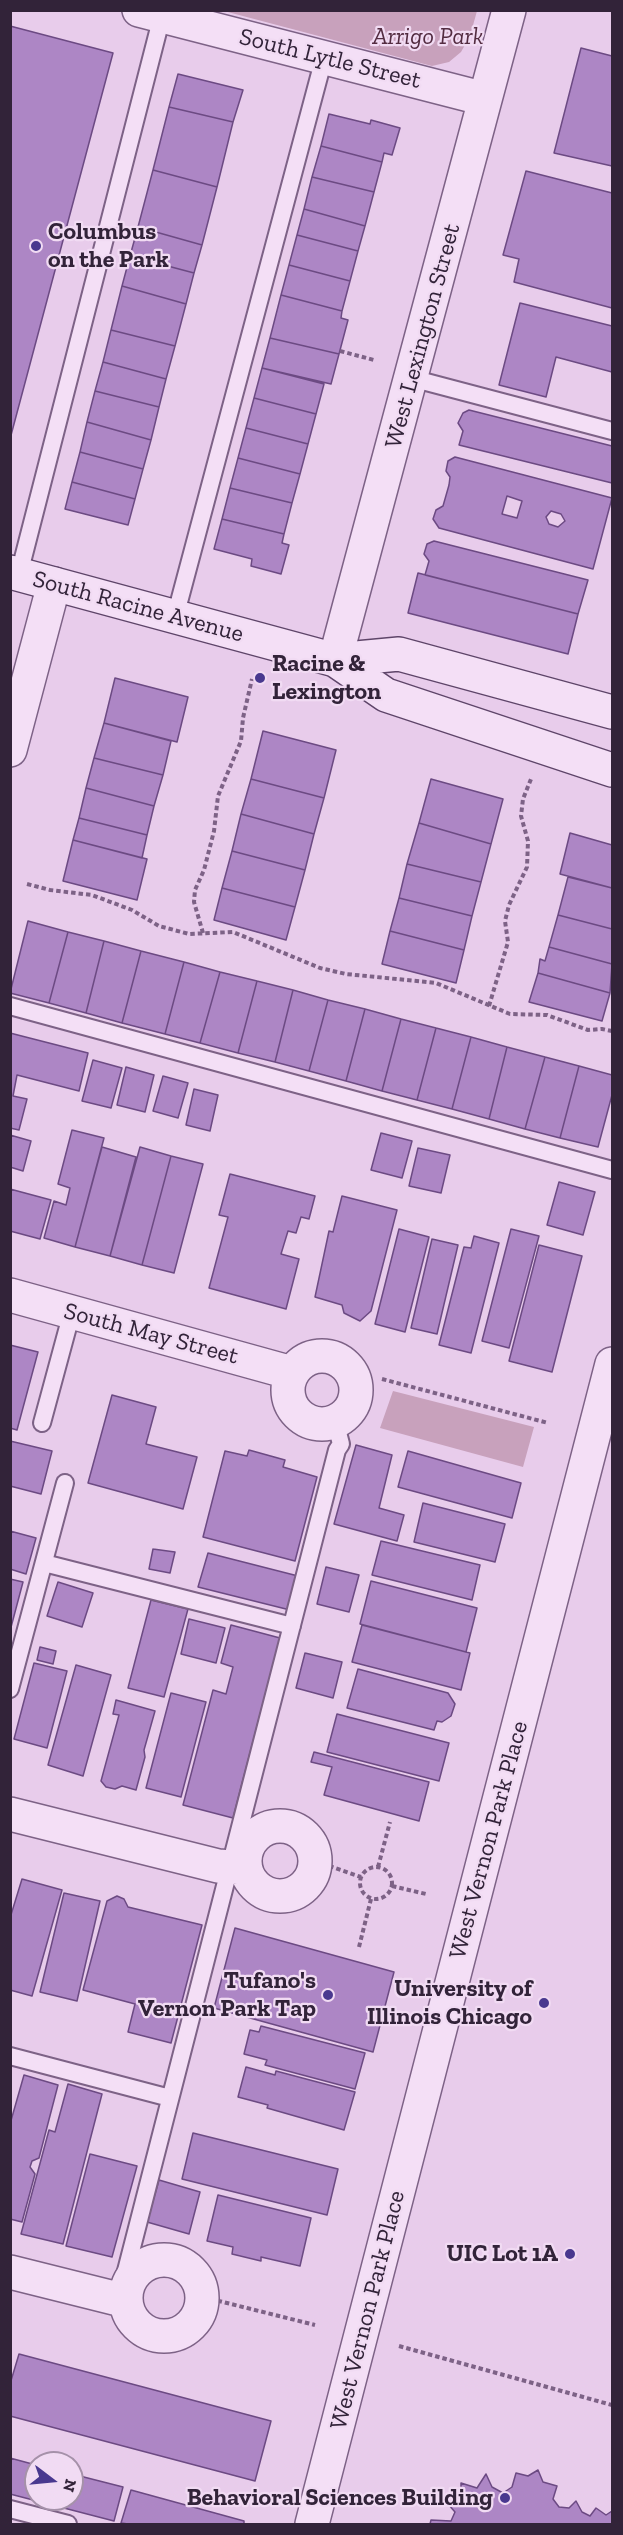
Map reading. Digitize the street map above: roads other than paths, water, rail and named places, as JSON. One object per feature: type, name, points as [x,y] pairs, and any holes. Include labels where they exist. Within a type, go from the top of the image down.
[{"type":"street","name":"West Lexington Street","points":[[335,660],[509,10]]},
{"type":"street","name":"South Lytle Street","points":[[151,14],[485,99]]},
{"type":"street","name":"South Racine Avenue","points":[[15,573],[335,660],[386,695],[612,770]]},
{"type":"street","points":[[10,750],[54,584]]},
{"type":"street","name":"South Racine Avenue","points":[[335,660],[399,654],[612,712]]},
{"type":"street","name":"South May Street","points":[[10,1296],[292,1373]]},
{"type":"street","points":[[333,1357],[351,1372],[356,1383],[356,1394],[352,1406],[345,1415],[335,1421],[325,1424],[314,1422],[297,1412],[288,1393],[292,1373],[310,1358],[333,1357]]},
{"type":"street","name":"West Vernon Park Place","points":[[312,2524],[612,1364]]},
{"type":"street","points":[[10,1814],[238,1868],[256,1888],[278,1897],[289,1896],[300,1891],[309,1883],[314,1873],[314,1849],[299,1831],[288,1826],[276,1826],[265,1829],[255,1836],[248,1845],[245,1857],[238,1868]]},
{"type":"street","points":[[10,2272],[122,2300],[136,2324],[147,2332],[160,2336],[173,2335],[189,2326],[201,2310],[203,2297],[197,2280],[186,2266],[162,2260],[151,2262],[132,2277],[122,2300]]},
{"type":"lane","points":[[15,573],[151,14]]},
{"type":"lane","points":[[175,617],[324,58]]},
{"type":"lane","points":[[411,378],[612,432]]},
{"type":"lane","points":[[10,1006],[612,1170]]},
{"type":"lane","points":[[42,1423],[72,1312]]},
{"type":"lane","points":[[122,2300],[170,2098],[238,1868],[292,1626],[341,1444],[335,1421]]},
{"type":"lane","points":[[10,1689],[64,1483]]},
{"type":"lane","points":[[44,1563],[292,1626]]},
{"type":"lane","points":[[10,2056],[170,2098]]},
{"type":"lane","points":[[10,2509],[68,2524]]},
{"type":"place","name":"Columbus on the Park","points":[[36,246]]},
{"type":"place","name":"Racine & Lexington","points":[[260,678]]},
{"type":"place","name":"Tufano's Vernon Park Tap","points":[[328,1995]]},
{"type":"place","name":"University of Illinois Chicago","points":[[544,2003]]},
{"type":"place","name":"UIC Lot 1A","points":[[570,2254]]},
{"type":"place","name":"Behavioral Sciences Building","points":[[505,2498]]},
{"type":"park label","name":"Arrigo Park","points":[[428,37]]}]
